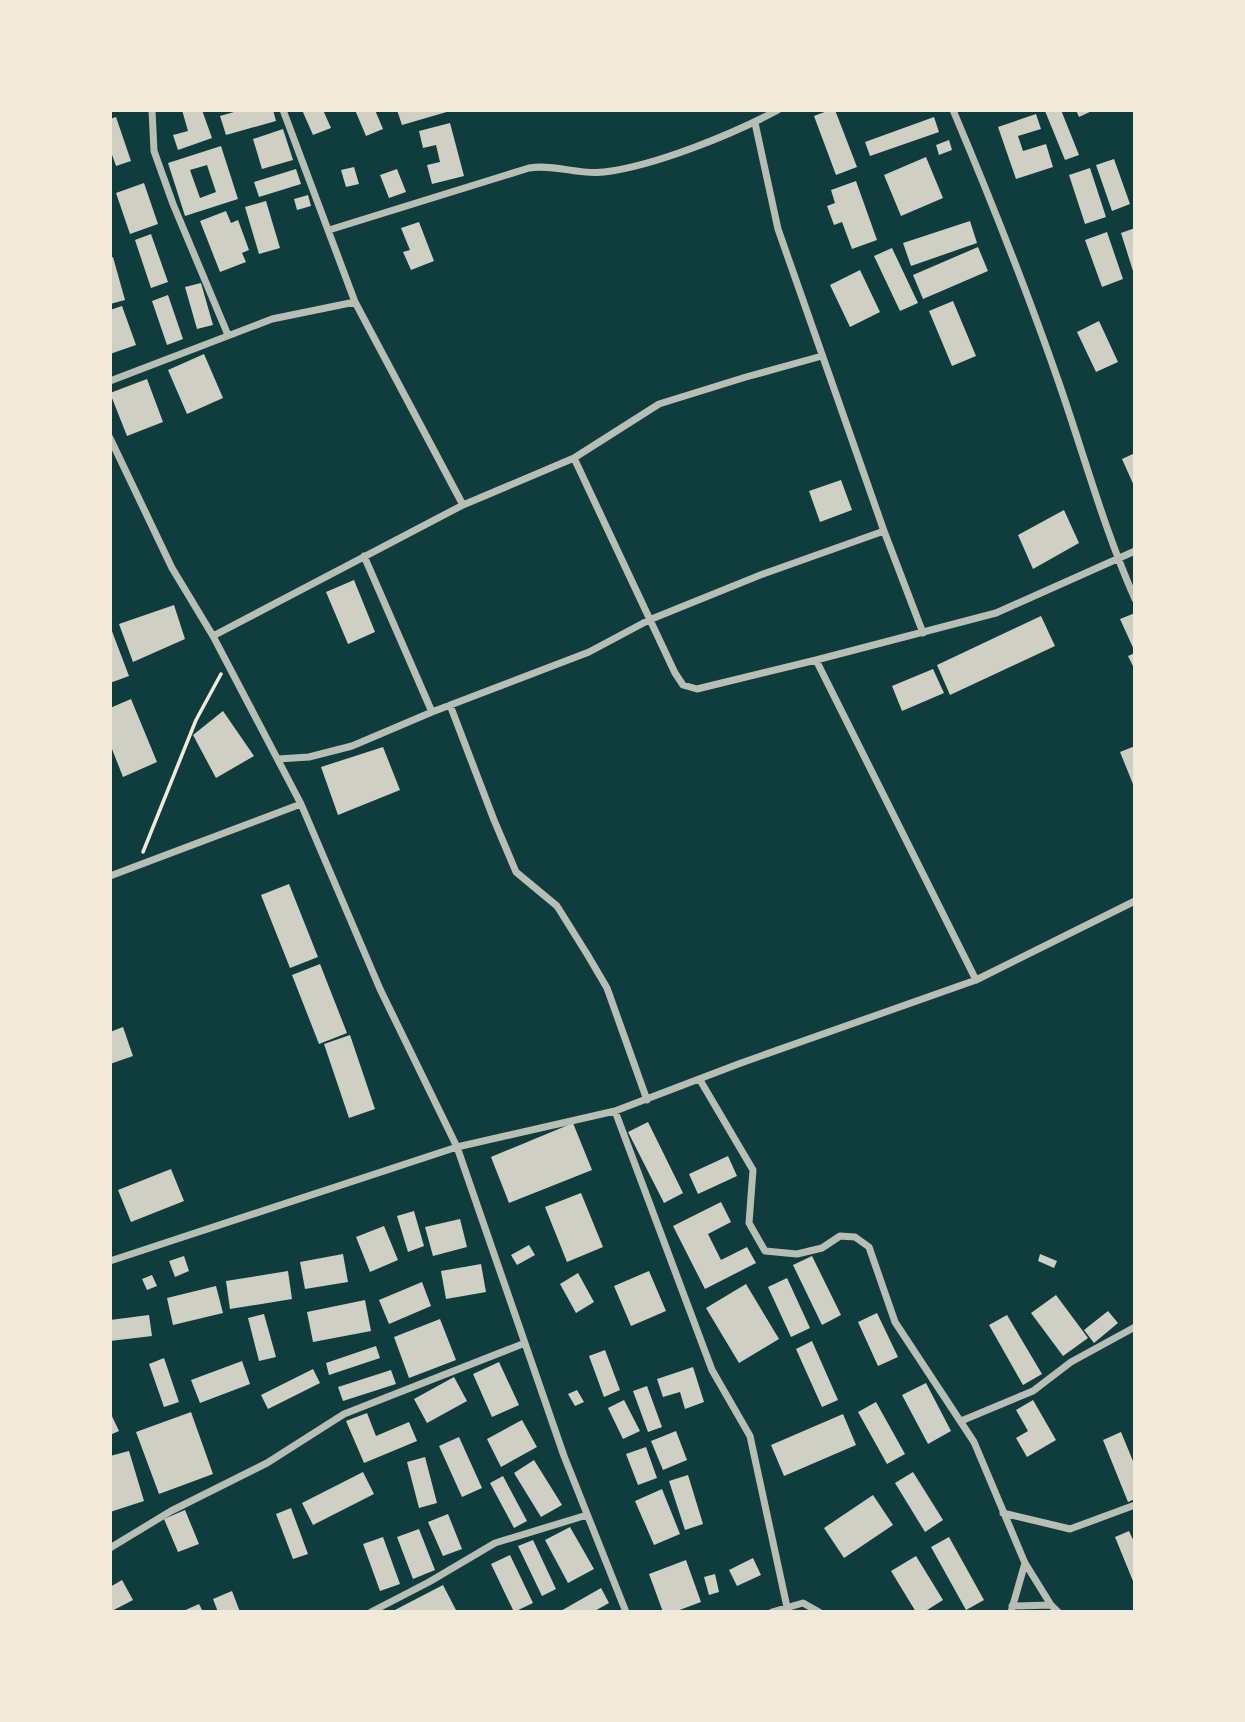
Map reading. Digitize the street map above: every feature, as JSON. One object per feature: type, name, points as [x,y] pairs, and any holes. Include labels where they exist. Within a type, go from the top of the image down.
[{"type":"street","points":[[152,110],[154,151],[173,205],[228,335]]},
{"type":"street","points":[[283,110],[355,302],[463,505]]},
{"type":"street","points":[[329,230],[529,168],[548,165],[593,172],[622,168],[669,155],[755,122],[778,110]]},
{"type":"street","points":[[953,110],[983,181],[1059,382],[1117,558],[1135,599]]},
{"type":"street","points":[[755,122],[778,229],[884,531],[923,633]]},
{"type":"street","points":[[110,381],[272,319],[355,302]]},
{"type":"street","points":[[213,636],[463,505],[574,458],[659,404],[822,356]]},
{"type":"street","points":[[110,439],[172,568],[213,636],[301,804],[380,989],[457,1147],[564,1456],[626,1612]]},
{"type":"street","points":[[574,458],[649,620],[683,685],[697,689],[996,613],[1135,551]]},
{"type":"street","points":[[278,759],[309,757],[352,746],[432,712],[589,652],[649,620],[763,574],[884,531]]},
{"type":"street","points":[[364,556],[432,712]]},
{"type":"street","points":[[816,660],[976,980]]},
{"type":"street","points":[[450,705],[516,872],[557,906],[607,988],[647,1100]]},
{"type":"street","points":[[110,876],[301,804]]},
{"type":"street","points":[[110,1261],[457,1147],[615,1111],[647,1100],[741,1063],[976,980],[1135,901]]},
{"type":"street","points":[[700,1080],[753,1170],[749,1223],[765,1251],[797,1254],[822,1248],[840,1236],[855,1237],[869,1247],[895,1322],[974,1442],[1025,1563],[1058,1612]]},
{"type":"street","points":[[615,1111],[712,1370],[750,1436],[787,1607]]},
{"type":"street","points":[[961,1422],[1033,1391],[1071,1362],[1135,1327]]},
{"type":"street","points":[[110,1548],[171,1511],[267,1463],[344,1414],[525,1343]]},
{"type":"street","points":[[1003,1513],[1070,1530],[1135,1505]]},
{"type":"street","points":[[371,1612],[495,1543],[587,1515]]},
{"type":"street","points":[[1025,1563],[1011,1609],[1051,1605]]},
{"type":"street","points":[[772,1612],[803,1603],[819,1612]]},
{"type":"path","points":[[138,864],[196,720],[227,662]]},
{"type":"building","points":[[182,110],[202,110],[212,138],[178,150],[173,135],[188,131]]},
{"type":"building","points":[[241,110],[273,110],[276,121],[226,135],[220,116]]},
{"type":"building","points":[[302,110],[323,110],[331,128],[313,135]]},
{"type":"building","points":[[355,110],[375,110],[383,129],[366,136]]},
{"type":"building","points":[[397,110],[450,110],[450,111],[402,125]]},
{"type":"building","points":[[835,110],[857,167],[836,175],[814,116]]},
{"type":"building","points":[[1061,110],[1079,155],[1065,160],[1045,111]]},
{"type":"building","points":[[1076,110],[1094,110],[1079,117]]},
{"type":"building","points":[[1036,114],[1041,129],[1018,136],[1023,151],[1046,144],[1053,167],[1016,179],[998,127]]},
{"type":"building","points":[[116,117],[131,161],[116,166],[110,149],[110,119]]},
{"type":"building","points":[[934,117],[939,132],[870,156],[865,142]]},
{"type":"building","points":[[450,123],[464,176],[432,184],[427,165],[440,162],[436,145],[423,148],[419,131]]},
{"type":"building","points":[[283,129],[293,160],[262,169],[253,139]]},
{"type":"building","points":[[949,140],[952,150],[939,155],[936,145]]},
{"type":"building","points":[[221,146],[238,199],[185,216],[168,163]],"holes":[[[207,165],[216,192],[200,198],[190,170]]]},
{"type":"building","points":[[926,157],[943,198],[901,216],[884,175]]},
{"type":"building","points":[[1114,159],[1130,204],[1112,211],[1096,165]]},
{"type":"building","points":[[354,167],[359,184],[346,187],[341,170]]},
{"type":"building","points":[[1090,168],[1106,217],[1085,224],[1069,175]]},
{"type":"building","points":[[296,169],[301,184],[259,197],[254,182]]},
{"type":"building","points":[[397,169],[406,192],[389,198],[380,175]]},
{"type":"building","points":[[856,181],[877,240],[852,249],[842,222],[834,225],[827,206],[835,203],[831,190]]},
{"type":"building","points":[[144,183],[158,224],[130,234],[116,193]]},
{"type":"building","points":[[308,195],[311,206],[297,210],[294,199]]},
{"type":"building","points":[[266,201],[280,248],[259,254],[245,207]]},
{"type":"building","points":[[226,211],[231,223],[238,220],[249,250],[242,253],[246,262],[220,272],[200,221]]},
{"type":"building","points":[[970,221],[977,243],[911,266],[903,243]]},
{"type":"building","points":[[419,222],[434,261],[411,270],[403,252],[410,250],[401,228]]},
{"type":"building","points":[[1135,228],[1135,274],[1134,274],[1121,233]]},
{"type":"building","points":[[1107,232],[1123,279],[1102,287],[1085,240]]},
{"type":"building","points":[[151,234],[168,282],[151,288],[135,240]]},
{"type":"building","points":[[978,247],[988,271],[923,299],[913,275]]},
{"type":"building","points":[[892,248],[918,303],[900,311],[874,256]]},
{"type":"building","points":[[113,257],[125,300],[110,304],[110,258]]},
{"type":"building","points":[[860,270],[880,312],[850,327],[830,285]]},
{"type":"building","points":[[201,283],[213,325],[197,329],[185,287]]},
{"type":"building","points":[[168,295],[183,339],[167,345],[152,301]]},
{"type":"building","points":[[953,301],[976,356],[952,366],[929,311]]},
{"type":"building","points":[[122,306],[136,345],[110,354],[110,310]]},
{"type":"building","points":[[1099,321],[1118,362],[1096,372],[1077,332]]},
{"type":"building","points":[[204,354],[223,398],[187,414],[168,370]]},
{"type":"building","points":[[147,379],[163,422],[127,436],[110,393]]},
{"type":"building","points":[[1135,453],[1135,488],[1122,459]]},
{"type":"building","points":[[841,480],[852,510],[820,522],[809,491]]},
{"type":"building","points":[[1064,510],[1079,543],[1033,569],[1018,535]]},
{"type":"building","points":[[354,580],[375,632],[348,644],[326,592]]},
{"type":"building","points":[[174,605],[185,639],[133,662],[119,624]]},
{"type":"building","points":[[1135,613],[1135,652],[1120,619]]},
{"type":"building","points":[[1041,616],[1055,646],[950,695],[937,665]]},
{"type":"building","points":[[110,626],[129,676],[110,683]]},
{"type":"building","points":[[1135,653],[1135,670],[1128,656]]},
{"type":"building","points":[[933,669],[944,693],[902,711],[892,686]]},
{"type":"building","points":[[131,699],[157,762],[123,777],[110,744],[110,708]]},
{"type":"building","points":[[223,711],[254,756],[216,778],[193,735]]},
{"type":"building","points":[[1135,746],[1135,789],[1120,752]]},
{"type":"building","points":[[383,747],[400,790],[338,815],[321,767]]},
{"type":"building","points":[[289,884],[318,957],[290,968],[261,895]]},
{"type":"building","points":[[320,964],[347,1033],[319,1044],[292,975]]},
{"type":"building","points":[[123,1027],[133,1056],[110,1064],[110,1032]]},
{"type":"building","points":[[350,1035],[375,1109],[349,1118],[324,1044]]},
{"type":"building","points":[[648,1122],[683,1193],[664,1203],[628,1132]]},
{"type":"building","points":[[573,1123],[592,1170],[509,1203],[491,1157]]},
{"type":"building","points":[[728,1156],[737,1176],[698,1194],[689,1174]]},
{"type":"building","points":[[171,1169],[184,1201],[131,1222],[118,1190]]},
{"type":"building","points":[[581,1193],[603,1247],[567,1262],[545,1207]]},
{"type":"building","points":[[721,1202],[731,1222],[708,1234],[721,1260],[747,1247],[756,1263],[705,1289],[673,1226]]},
{"type":"building","points":[[414,1211],[424,1246],[408,1252],[397,1216]]},
{"type":"building","points":[[460,1219],[467,1247],[433,1256],[425,1227]]},
{"type":"building","points":[[384,1226],[398,1260],[370,1272],[356,1237]]},
{"type":"building","points":[[529,1245],[535,1255],[517,1265],[511,1255]]},
{"type":"building","points":[[343,1254],[348,1282],[305,1289],[300,1262]]},
{"type":"building","points":[[1040,1254],[1057,1261],[1054,1268],[1038,1261]]},
{"type":"building","points":[[184,1256],[189,1271],[175,1277],[169,1261]]},
{"type":"building","points":[[812,1256],[841,1315],[822,1325],[793,1265]]},
{"type":"building","points":[[481,1264],[486,1292],[446,1299],[441,1271]]},
{"type":"building","points":[[288,1271],[292,1299],[230,1309],[226,1281]]},
{"type":"building","points":[[649,1271],[666,1311],[631,1326],[614,1286]]},
{"type":"building","points":[[578,1273],[594,1302],[576,1313],[560,1284]]},
{"type":"building","points":[[152,1275],[157,1286],[147,1290],[142,1279]]},
{"type":"building","points":[[787,1278],[810,1328],[791,1337],[768,1287]]},
{"type":"building","points":[[422,1282],[431,1306],[389,1324],[379,1300]]},
{"type":"building","points":[[746,1284],[779,1339],[739,1363],[706,1308]]},
{"type":"building","points":[[216,1286],[223,1313],[173,1325],[167,1298]]},
{"type":"building","points":[[1056,1295],[1088,1338],[1063,1356],[1031,1313]]},
{"type":"building","points":[[365,1300],[371,1331],[313,1342],[307,1312]]},
{"type":"building","points":[[1108,1311],[1118,1323],[1094,1343],[1084,1330]]},
{"type":"building","points":[[877,1313],[898,1357],[878,1366],[858,1322]]},
{"type":"building","points":[[264,1314],[276,1357],[259,1361],[248,1318]]},
{"type":"building","points":[[149,1315],[152,1336],[110,1341],[110,1320]]},
{"type":"building","points":[[1007,1315],[1042,1374],[1023,1385],[989,1325]]},
{"type":"building","points":[[440,1319],[456,1360],[409,1378],[394,1337]]},
{"type":"building","points":[[812,1341],[838,1400],[822,1407],[796,1349]]},
{"type":"building","points":[[376,1346],[380,1358],[329,1375],[326,1363]]},
{"type":"building","points":[[605,1350],[620,1390],[604,1397],[589,1356]]},
{"type":"building","points":[[164,1358],[179,1402],[164,1407],[149,1364]]},
{"type":"building","points":[[242,1361],[250,1384],[200,1403],[191,1380]]},
{"type":"building","points":[[499,1362],[519,1405],[492,1417],[473,1374]]},
{"type":"building","points":[[693,1367],[704,1402],[685,1409],[680,1392],[663,1397],[657,1379]]},
{"type":"building","points":[[313,1369],[320,1383],[268,1409],[261,1395]]},
{"type":"building","points":[[391,1370],[396,1384],[343,1401],[338,1387]]},
{"type":"building","points":[[454,1377],[467,1401],[427,1423],[414,1399]]},
{"type":"building","points":[[926,1383],[951,1431],[928,1444],[902,1395]]},
{"type":"building","points":[[647,1386],[662,1427],[648,1432],[633,1391]]},
{"type":"building","points":[[577,1390],[584,1402],[575,1406],[568,1394]]},
{"type":"building","points":[[624,1400],[640,1431],[623,1439],[608,1408]]},
{"type":"building","points":[[1033,1400],[1056,1440],[1027,1457],[1016,1438],[1028,1431],[1016,1410]]},
{"type":"building","points":[[876,1402],[905,1454],[887,1464],[858,1412]]},
{"type":"building","points":[[110,1412],[119,1431],[110,1435]]},
{"type":"building","points":[[191,1412],[213,1474],[159,1494],[136,1432]]},
{"type":"building","points":[[367,1413],[376,1436],[409,1422],[417,1441],[364,1463],[346,1421]]},
{"type":"building","points":[[843,1414],[856,1445],[784,1476],[771,1445]]},
{"type":"building","points":[[522,1420],[537,1447],[501,1467],[487,1439]]},
{"type":"building","points":[[676,1431],[687,1460],[663,1470],[651,1441]]},
{"type":"building","points":[[1121,1432],[1135,1466],[1135,1499],[1128,1502],[1103,1440]]},
{"type":"building","points":[[459,1437],[482,1488],[462,1497],[439,1446]]},
{"type":"building","points":[[646,1447],[657,1478],[638,1485],[626,1454]]},
{"type":"building","points":[[129,1451],[144,1501],[110,1512],[110,1456]]},
{"type":"building","points":[[425,1457],[437,1503],[419,1508],[407,1462]]},
{"type":"building","points":[[534,1460],[562,1505],[541,1517],[514,1473]]},
{"type":"building","points":[[363,1472],[374,1494],[313,1525],[302,1503]]},
{"type":"building","points":[[913,1472],[943,1520],[925,1532],[895,1483]]},
{"type":"building","points":[[688,1475],[703,1524],[685,1530],[669,1481]]},
{"type":"building","points":[[503,1476],[527,1521],[514,1528],[490,1483]]},
{"type":"building","points":[[662,1489],[680,1534],[654,1545],[635,1501]]},
{"type":"building","points":[[873,1495],[893,1525],[844,1558],[824,1528]]},
{"type":"building","points":[[291,1508],[308,1554],[293,1559],[276,1514]]},
{"type":"building","points":[[185,1510],[199,1544],[178,1552],[164,1519]]},
{"type":"building","points":[[448,1514],[462,1549],[443,1556],[428,1522]]},
{"type":"building","points":[[570,1527],[594,1569],[568,1583],[545,1540]]},
{"type":"building","points":[[419,1529],[435,1570],[413,1579],[397,1537]]},
{"type":"building","points":[[1129,1531],[1135,1544],[1135,1586],[1115,1537]]},
{"type":"building","points":[[383,1537],[400,1584],[380,1591],[363,1544]]},
{"type":"building","points":[[949,1537],[984,1600],[966,1610],[931,1547]]},
{"type":"building","points":[[533,1540],[556,1589],[542,1596],[518,1546]]},
{"type":"building","points":[[510,1555],[533,1603],[514,1612],[491,1564]]},
{"type":"building","points":[[916,1556],[943,1600],[924,1612],[916,1612],[891,1571]]},
{"type":"building","points":[[753,1558],[761,1575],[737,1586],[729,1570]]},
{"type":"building","points":[[686,1560],[701,1602],[674,1612],[663,1612],[649,1574]]},
{"type":"building","points":[[715,1574],[719,1592],[709,1595],[704,1577]]},
{"type":"building","points":[[122,1580],[133,1600],[110,1612],[110,1587]]},
{"type":"building","points":[[443,1585],[457,1612],[391,1612]]},
{"type":"building","points":[[601,1588],[609,1603],[593,1612],[559,1612]]},
{"type":"building","points":[[232,1591],[240,1612],[218,1612],[213,1599]]},
{"type":"building","points":[[199,1604],[203,1612],[181,1612]]}]
